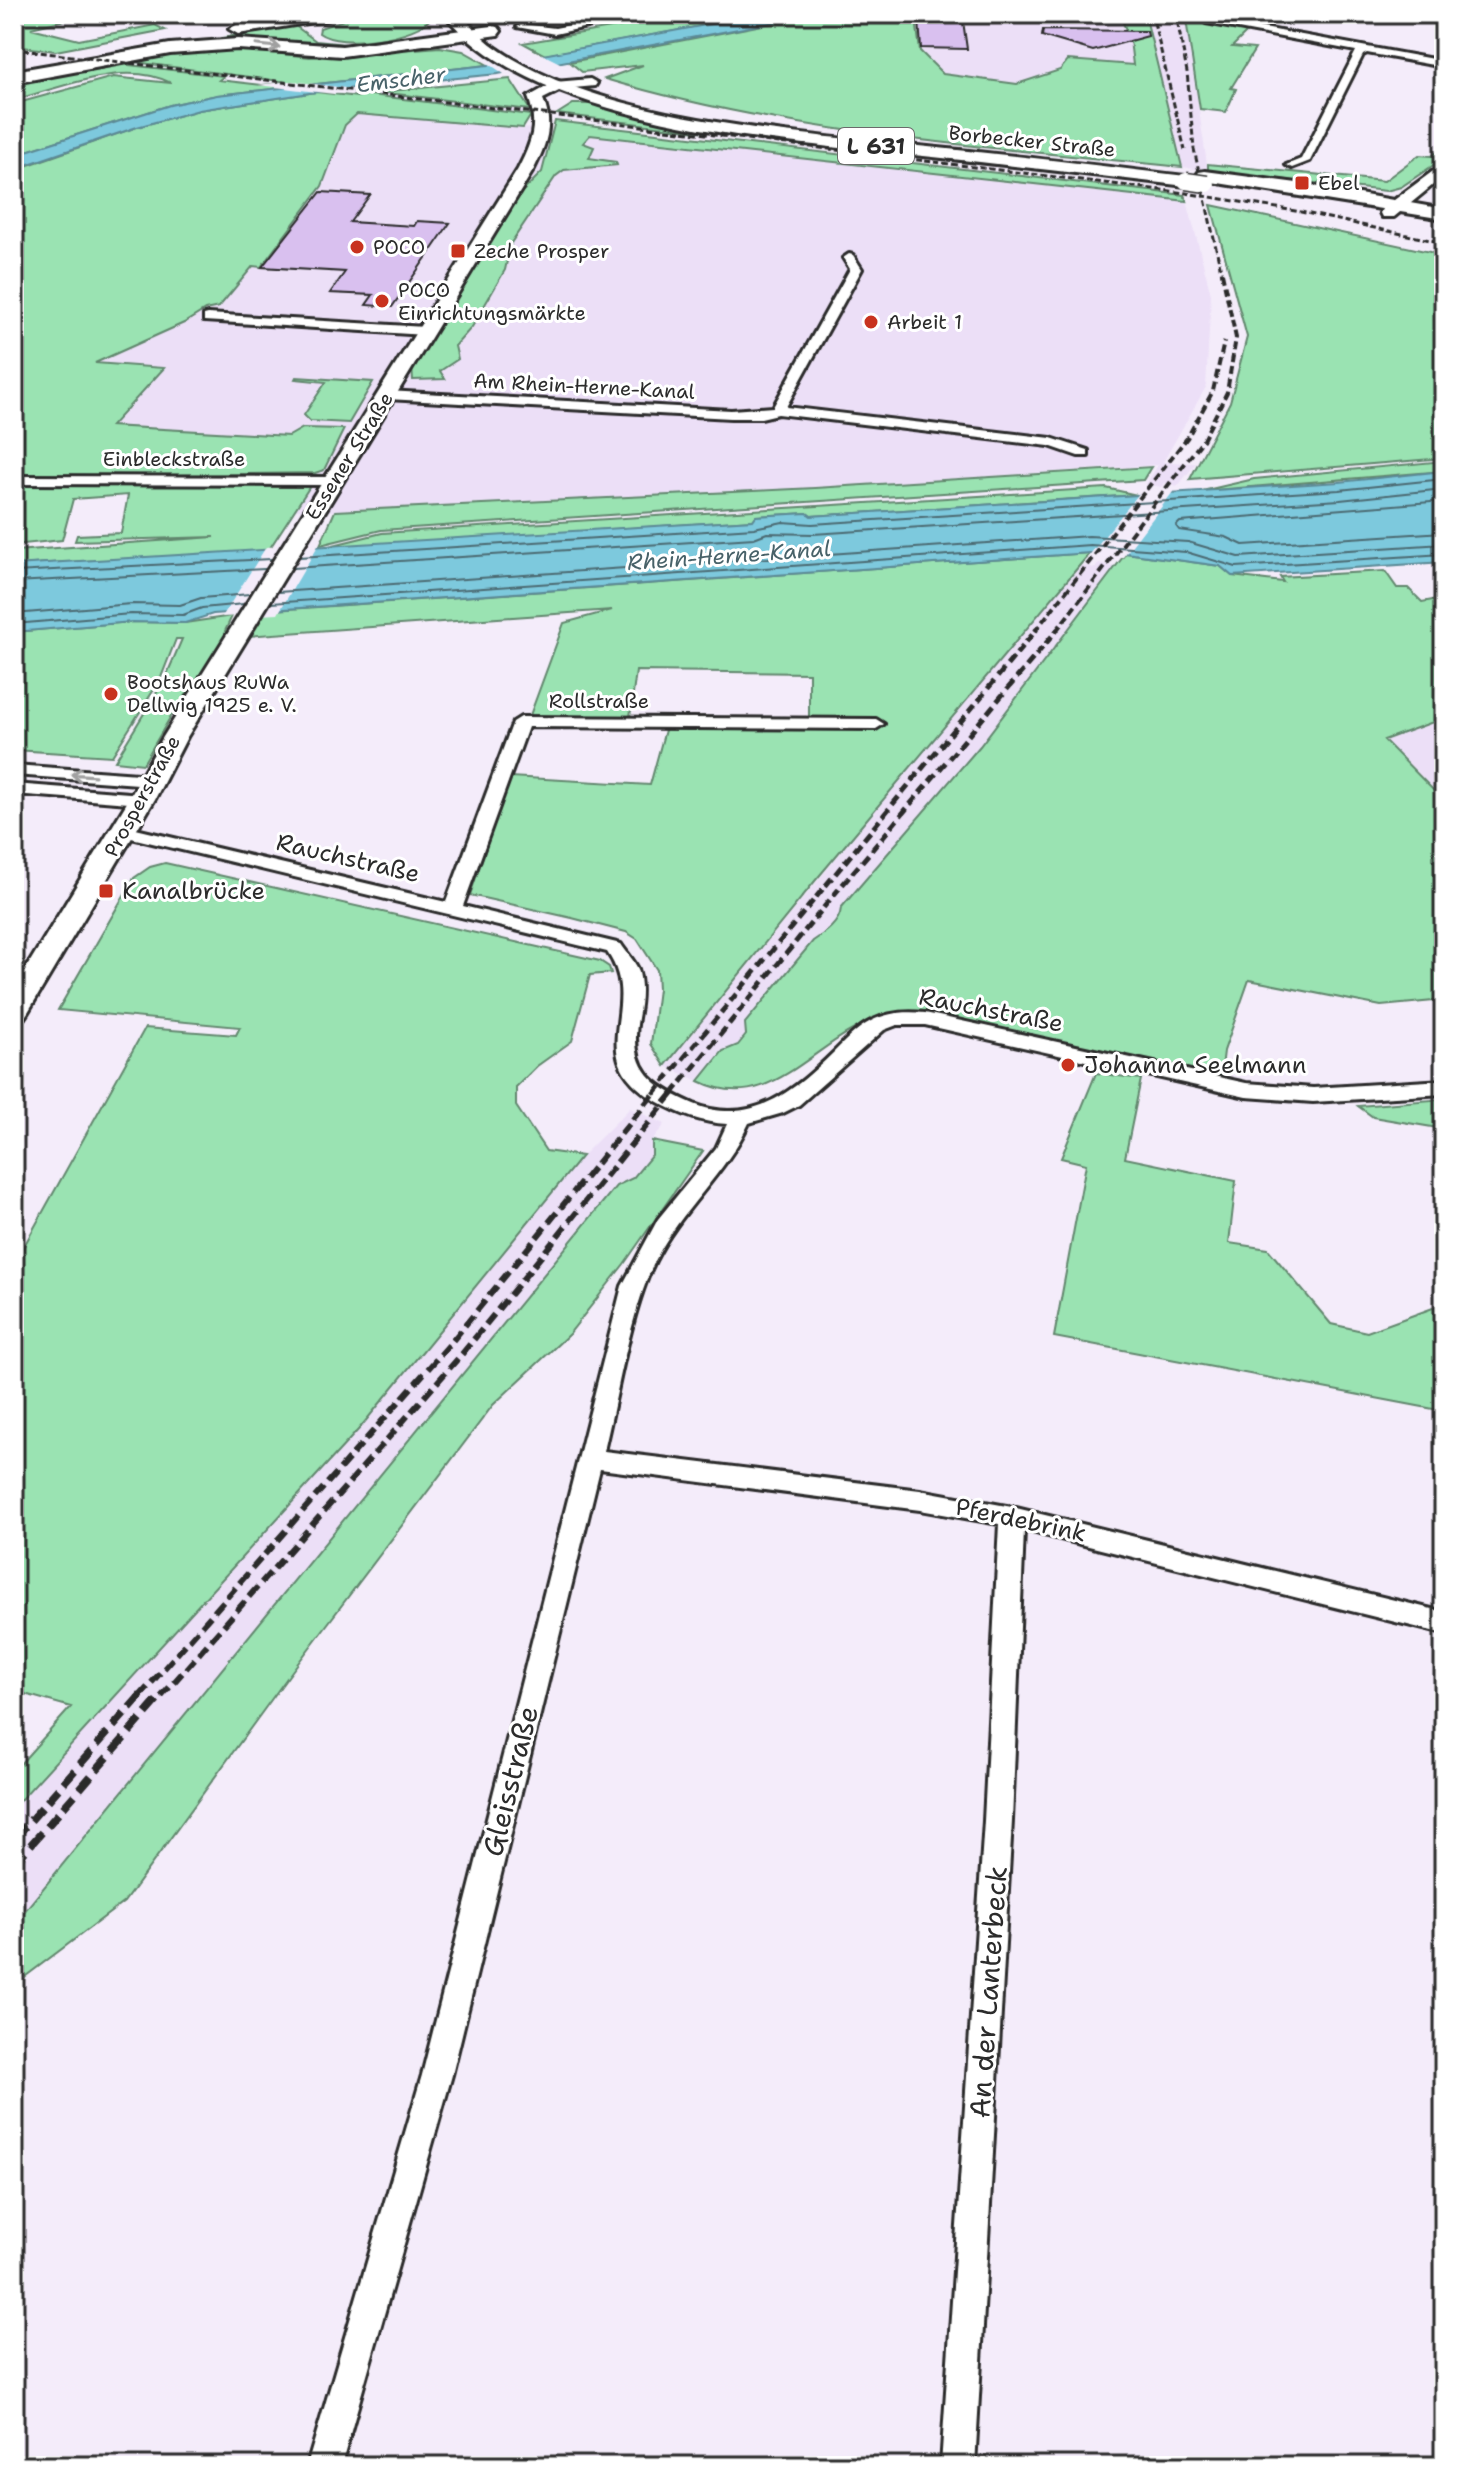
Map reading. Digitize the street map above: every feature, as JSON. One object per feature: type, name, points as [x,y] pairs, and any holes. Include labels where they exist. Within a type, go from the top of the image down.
[{"type":"highway","points":[[14,64],[290,14]]},
{"type":"highway","points":[[14,74],[332,14]]},
{"type":"highway","points":[[346,14],[316,25],[310,33],[318,39],[344,44],[410,39],[498,39]]},
{"type":"highway","points":[[410,39],[437,25],[449,14]]},
{"type":"highway","points":[[14,74],[146,52],[220,45],[256,44],[328,51],[466,32],[498,39]]},
{"type":"main road","points":[[449,14],[466,32]]},
{"type":"main road","name":"L 631","points":[[478,14],[525,68],[563,82]]},
{"type":"main road","name":"L 631","points":[[498,39],[525,68]]},
{"type":"main road","points":[[525,68],[541,104]]},
{"type":"main road","points":[[541,104],[563,82]]},
{"type":"main road","name":"Borbecker Straße","points":[[563,82],[590,83],[668,106],[746,122],[1185,177],[1444,214]]},
{"type":"main road","name":"Borbecker Straße","points":[[563,82],[616,104],[712,124],[806,138],[1185,177]]},
{"type":"main road","points":[[541,104],[591,100],[616,104]]},
{"type":"main road","name":"Essener Straße","points":[[272,581],[526,169],[542,134],[541,104]]},
{"type":"main road","points":[[1393,209],[1444,168]]},
{"type":"main road","name":"Borbecker Straße","points":[[1393,209],[1444,225]]},
{"type":"main road","name":"Prosperstraße","points":[[14,1012],[123,831],[175,737],[272,581]]},
{"type":"street","points":[[522,27],[555,31],[641,14]]},
{"type":"street","points":[[498,39],[522,27],[567,21],[573,17]]},
{"type":"street","points":[[1209,21],[1444,64]]},
{"type":"street","points":[[1292,165],[1305,161],[1359,53],[1366,50]]},
{"type":"street","points":[[778,410],[856,269],[849,258]]},
{"type":"street","points":[[208,318],[425,331]]},
{"type":"street","name":"Am Rhein-Herne-Kanal","points":[[387,395],[731,414],[761,414],[778,410],[1051,442],[1083,453]]},
{"type":"street","name":"Einbleckstraße","points":[[14,480],[333,481]]},
{"type":"street","name":"Rollstraße","points":[[453,909],[521,722],[876,724]]},
{"type":"street","points":[[14,770],[147,790]]},
{"type":"street","points":[[14,789],[147,790]]},
{"type":"street","name":"Rauchstraße","points":[[123,831],[614,948],[626,960],[632,975],[624,1056],[629,1070],[638,1081],[656,1093],[709,1116],[740,1119],[768,1114],[797,1098],[871,1030],[887,1021],[905,1018],[925,1019],[1207,1084],[1246,1090],[1313,1095],[1444,1087]]},
{"type":"street","name":"Gleisstraße","points":[[324,2466],[437,2075],[633,1286],[666,1224],[725,1151],[740,1119]]},
{"type":"street","name":"Pferdebrink","points":[[590,1459],[905,1498],[1012,1517],[1444,1623]]},
{"type":"street","name":"An der Lanterbeck","points":[[958,2466],[998,1821],[1012,1517]]},
{"type":"shaded area","points":[[936,14],[1045,14],[1047,19],[1122,20],[1130,40],[1133,66],[1068,60],[1060,70],[1017,84],[943,74],[920,51],[916,18]]},
{"type":"shaded area","points":[[1145,14],[1249,14],[1235,22],[1218,16],[1185,16],[1208,171],[1182,167]]},
{"type":"shaded area","points":[[380,92],[530,110],[531,115],[375,95]]},
{"type":"shaded area","points":[[357,114],[523,128],[1187,201],[1211,294],[1206,387],[1163,462],[1196,463],[1178,486],[1165,483],[1161,487],[1146,484],[1158,465],[816,488],[335,511],[295,510],[315,473],[324,470],[303,428],[289,436],[110,426],[163,368],[93,364],[184,323],[205,310],[219,307],[322,186],[345,125]]},
{"type":"shaded area","points":[[1099,563],[1115,567],[980,746],[841,908],[841,915],[826,933],[813,941],[745,1023],[747,1035],[738,1045],[723,1051],[699,1081],[665,1066],[1062,584],[1081,565],[1095,568]]},
{"type":"shaded area","points":[[1444,713],[1444,799],[1384,739]]},
{"type":"shaded area","points":[[630,1108],[665,1124],[652,1141],[653,1155],[633,1178],[616,1186],[14,1924],[14,1807],[359,1429],[582,1156]]},
{"type":"green space","points":[[14,14],[90,14],[31,28],[79,40],[155,25],[165,30],[56,51],[14,46]]},
{"type":"green space","points":[[361,14],[431,14],[432,17],[411,31],[378,39],[343,40],[319,33],[320,28]]},
{"type":"green space","points":[[693,14],[766,14],[545,55],[523,43]]},
{"type":"green space","points":[[819,14],[936,14],[916,19],[920,51],[943,74],[1017,84],[1060,70],[1068,60],[1133,65],[1130,40],[1122,20],[1047,19],[1045,14],[1145,14],[1182,167],[964,145],[747,114],[605,79],[643,65],[582,72],[570,62]]},
{"type":"green space","points":[[1186,20],[1247,32],[1232,47],[1255,49],[1231,88],[1236,89],[1226,112],[1200,109]]},
{"type":"green space","points":[[294,25],[316,41],[356,45],[332,48],[221,42],[221,38]]},
{"type":"green space","points":[[218,47],[310,57],[440,47],[463,51],[488,65],[217,95],[170,105],[14,155],[14,104],[113,77],[171,83],[153,76],[113,75],[14,100],[14,79],[103,62],[224,76],[219,80],[262,85],[288,82],[119,60]]},
{"type":"green space","points":[[510,79],[530,110],[380,92]]},
{"type":"green space","points":[[316,92],[358,97],[363,94],[531,115],[523,128],[357,114],[345,125],[322,186],[261,267],[253,266],[219,307],[205,310],[184,323],[95,363],[164,368],[111,426],[289,436],[303,428],[344,429],[324,470],[315,473],[166,475],[160,482],[314,480],[268,551],[14,565],[14,551],[215,537],[75,541],[77,535],[121,533],[128,495],[73,499],[62,540],[14,545],[14,170],[137,127],[199,110]]},
{"type":"green space","points":[[573,104],[592,104],[706,132],[557,114]]},
{"type":"green space","points":[[555,121],[1184,195],[1187,201],[590,135],[583,143],[594,147],[589,158],[616,162],[617,165],[564,170],[556,176],[511,243],[505,270],[472,327],[455,346],[458,359],[440,371],[445,379],[413,380],[412,367],[513,201],[542,172]]},
{"type":"green space","points":[[1444,147],[1444,158],[1401,187],[1386,191],[1208,171],[1208,164],[1384,181],[1419,155],[1432,156]]},
{"type":"green space","points":[[1211,205],[1444,255],[1444,458],[1190,479],[1230,402],[1247,337]]},
{"type":"green space","points":[[296,377],[373,382],[349,423],[310,421],[304,415],[326,382]]},
{"type":"green space","points":[[1444,461],[1444,471],[1202,491],[1254,479]]},
{"type":"green space","points":[[1151,467],[1143,480],[381,530],[320,545],[335,511],[815,488]]},
{"type":"green space","points":[[1106,488],[1137,495],[811,516],[807,513],[756,516],[753,520],[321,548],[382,533]]},
{"type":"green space","points":[[1090,553],[815,881],[665,1066],[651,1044],[658,989],[657,970],[637,939],[626,932],[470,895],[510,777],[650,785],[668,719],[809,719],[809,673],[636,671],[630,717],[529,718],[564,623],[612,610],[246,636],[260,611]]},
{"type":"green space","points":[[1126,553],[1220,566],[1232,576],[1283,582],[1280,577],[1385,571],[1397,588],[1408,588],[1422,602],[1444,598],[1444,718],[1384,740],[1444,801],[1444,1000],[1381,1006],[1249,980],[1224,1051],[1220,1084],[926,1016],[888,1018],[865,1024],[786,1074],[746,1090],[723,1089],[699,1081],[723,1051],[738,1045],[746,1035],[745,1023],[813,941],[835,923],[841,908],[980,746]]},
{"type":"green space","points":[[232,616],[225,631],[230,634],[171,716],[143,764],[115,761],[165,679],[182,639],[176,639],[160,680],[112,756],[14,750],[14,632],[132,622],[185,623]]},
{"type":"green space","points":[[165,863],[600,961],[609,967],[611,973],[590,975],[572,1041],[537,1066],[516,1087],[516,1106],[546,1151],[582,1156],[359,1429],[14,1807],[14,1771],[71,1707],[14,1691],[14,1264],[145,1028],[236,1035],[240,1027],[58,1010],[134,878],[150,867]]},
{"type":"green space","points":[[1096,1073],[1141,1079],[1125,1158],[1236,1181],[1229,1243],[1268,1249],[1331,1324],[1367,1332],[1444,1304],[1444,1411],[1054,1337],[1086,1164],[1061,1158]]},
{"type":"green space","points":[[1444,1099],[1444,1129],[1373,1117],[1358,1106]]},
{"type":"green space","points":[[652,1141],[703,1151],[624,1264],[569,1334],[493,1405],[292,1671],[124,1902],[14,1985],[14,1924],[616,1186],[633,1178],[652,1155]]},
{"type":"water","name":"Emscher","points":[[766,14],[819,14],[498,74],[316,92],[199,110],[137,127],[14,169],[14,155],[170,105],[217,95],[488,65]]},
{"type":"water","name":"Rhein-Herne-Kanal","points":[[1444,471],[1444,562],[1232,576],[1220,566],[1126,553],[1090,553],[213,614],[185,623],[132,622],[14,632],[14,565],[753,520],[756,516],[807,513],[811,516],[1339,482]]},
{"type":"pier","points":[[538,52],[568,67],[507,76],[485,61]]},
{"type":"pier","points":[[290,81],[368,91],[334,94],[258,85]]},
{"type":"pier","points":[[1176,488],[1123,557],[1087,558],[1141,491]]},
{"type":"pier","points":[[319,544],[278,614],[222,617],[266,547]]},
{"type":"building","points":[[919,20],[963,21],[967,49],[921,48]]},
{"type":"building","points":[[1043,30],[1147,31],[1148,36],[1093,51],[1042,36]]},
{"type":"building","name":"POCO","points":[[321,192],[370,195],[350,222],[414,226],[417,221],[450,223],[392,307],[366,305],[373,295],[330,293],[345,272],[262,267]]},
{"type":"railway","points":[[1152,14],[1185,150]]},
{"type":"railway","points":[[1176,14],[1187,72],[1194,149],[1204,196]]},
{"type":"railway","points":[[14,49],[1204,196]]},
{"type":"railway","points":[[1204,196],[1301,212],[1444,243]]},
{"type":"railway","points":[[1204,196],[1222,275]]},
{"type":"railway","points":[[1056,631],[1203,440],[1227,392],[1236,338],[1222,273]]},
{"type":"railway","points":[[1035,631],[1187,438],[1213,391],[1224,342]]},
{"type":"railway","points":[[654,1094],[1037,629]]},
{"type":"railway","points":[[672,1094],[833,896],[1058,629]]},
{"type":"railway","points":[[139,1697],[449,1345],[655,1092]]},
{"type":"railway","points":[[161,1697],[462,1354],[674,1092]]},
{"type":"railway","points":[[14,1839],[141,1695]]},
{"type":"railway","points":[[14,1864],[162,1695]]},
{"type":"place","name":"Ebel","points":[[1302,183]]},
{"type":"place","name":"POCO","points":[[357,247]]},
{"type":"place","name":"Zeche Prosper","points":[[458,251]]},
{"type":"place","name":"POCO Einrichtungsmärkte","points":[[382,301]]},
{"type":"place","name":"Arbeit 1","points":[[871,322]]},
{"type":"place","name":"Bootshaus RuWa Dellwig 1925 e. V.","points":[[111,694]]},
{"type":"place","name":"Kanalbrücke","points":[[106,891]]},
{"type":"place","name":"Johanna Seelmann","points":[[1068,1065]]}]
